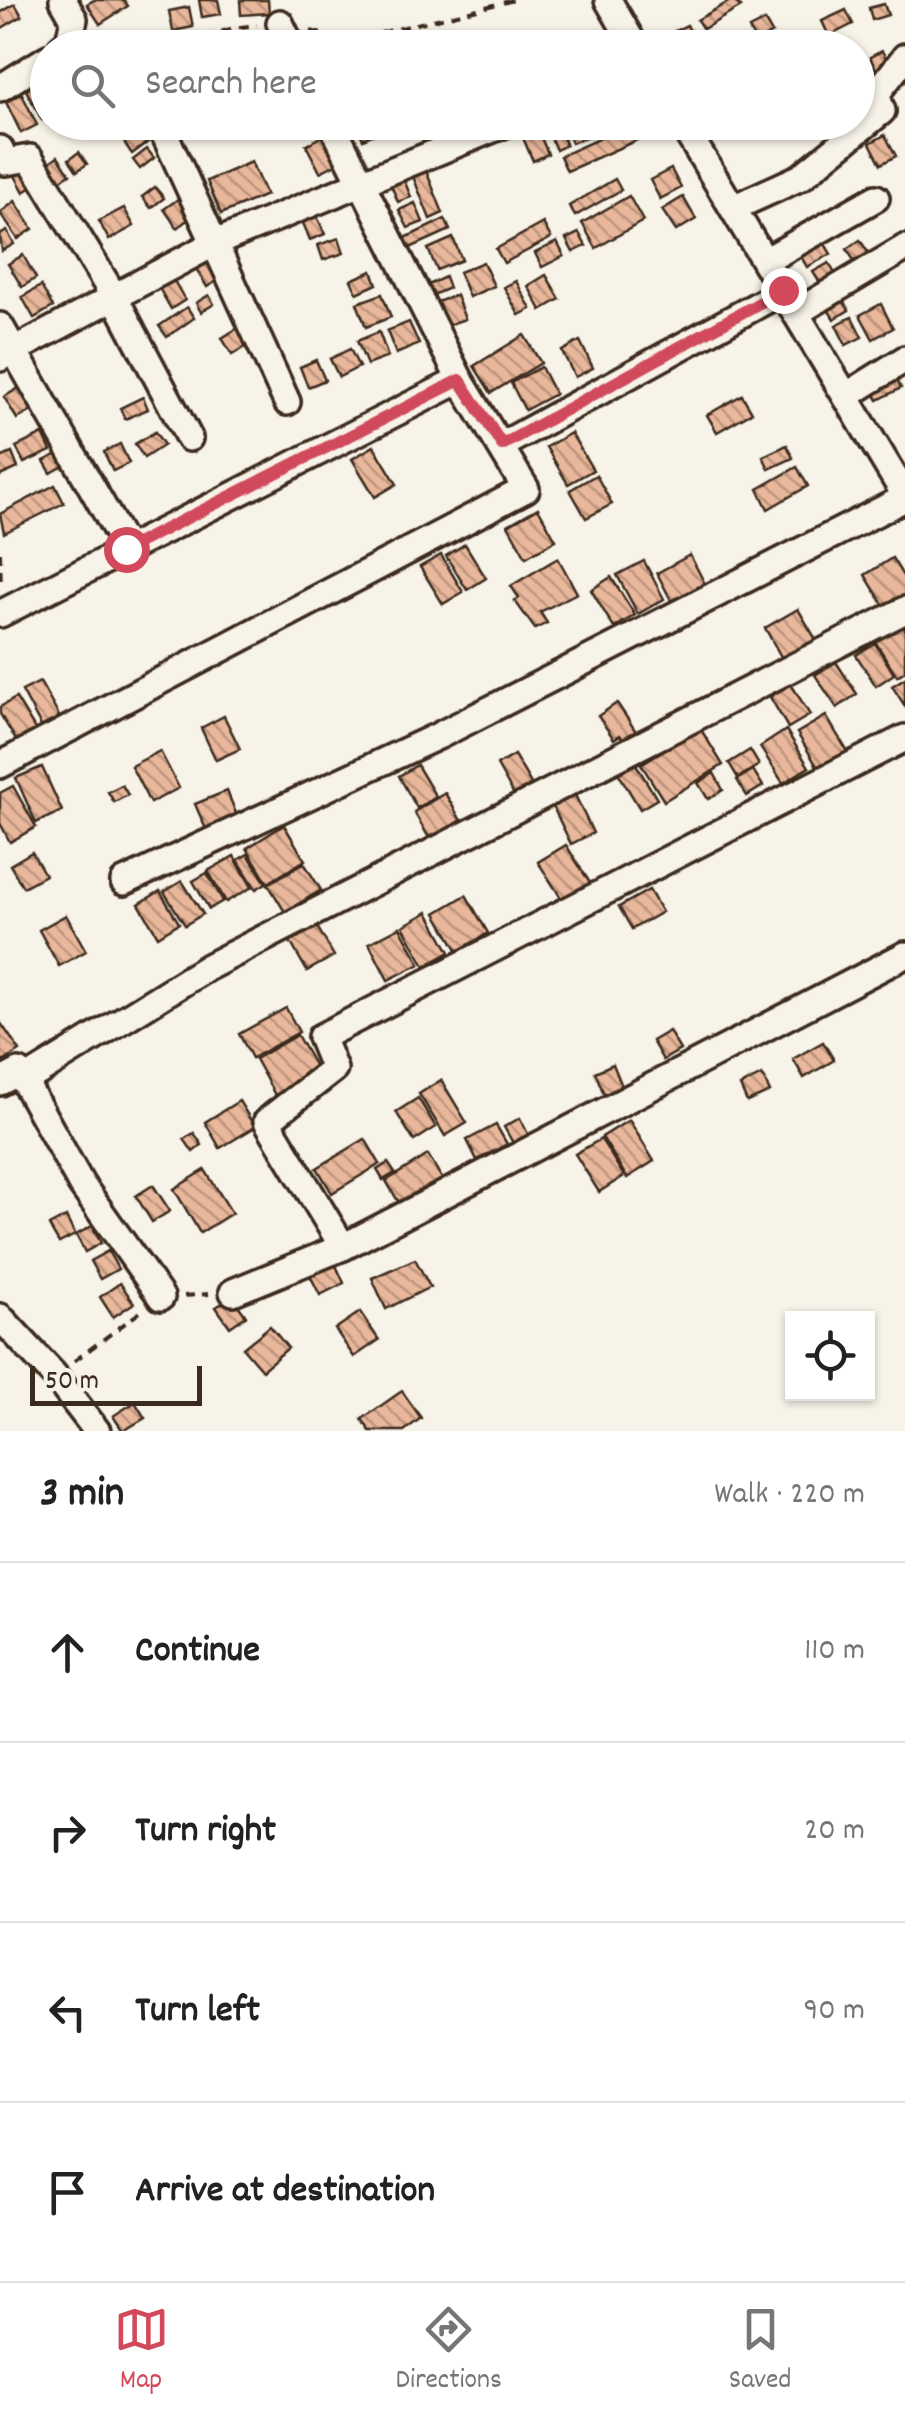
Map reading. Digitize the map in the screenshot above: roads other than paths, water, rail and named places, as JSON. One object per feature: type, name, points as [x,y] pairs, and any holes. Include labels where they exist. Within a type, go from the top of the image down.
[{"type":"street","points":[[63,0],[74,19],[74,30]]},
{"type":"street","points":[[608,0],[626,30]]},
{"type":"street","points":[[280,23],[283,30]]},
{"type":"street","points":[[875,117],[882,111],[876,94],[905,58]]},
{"type":"street","points":[[0,88],[30,69]]},
{"type":"street","points":[[167,140],[287,402]]},
{"type":"street","points":[[0,765],[526,489],[460,380],[340,140]]},
{"type":"street","points":[[7,354],[216,244],[464,140]]},
{"type":"street","points":[[124,882],[438,736],[905,497],[896,460],[846,396],[693,140]]},
{"type":"street","points":[[733,208],[801,177],[846,140]]},
{"type":"street","points":[[0,149],[6,162],[30,158],[115,298],[189,438]]},
{"type":"street","points":[[764,260],[876,198]]},
{"type":"street","points":[[502,445],[905,248]]},
{"type":"street","points":[[0,326],[7,354],[126,549]]},
{"type":"street","points":[[846,396],[905,359]]},
{"type":"street","points":[[1,613],[460,380]]},
{"type":"street","points":[[160,1298],[12,1082],[208,968],[905,610]]},
{"type":"street","points":[[343,1247],[267,1120],[334,1069],[321,1037],[905,738]]},
{"type":"street","points":[[233,1292],[343,1247],[905,955]]},
{"type":"street","points":[[0,1317],[54,1375],[97,1431]]}]
